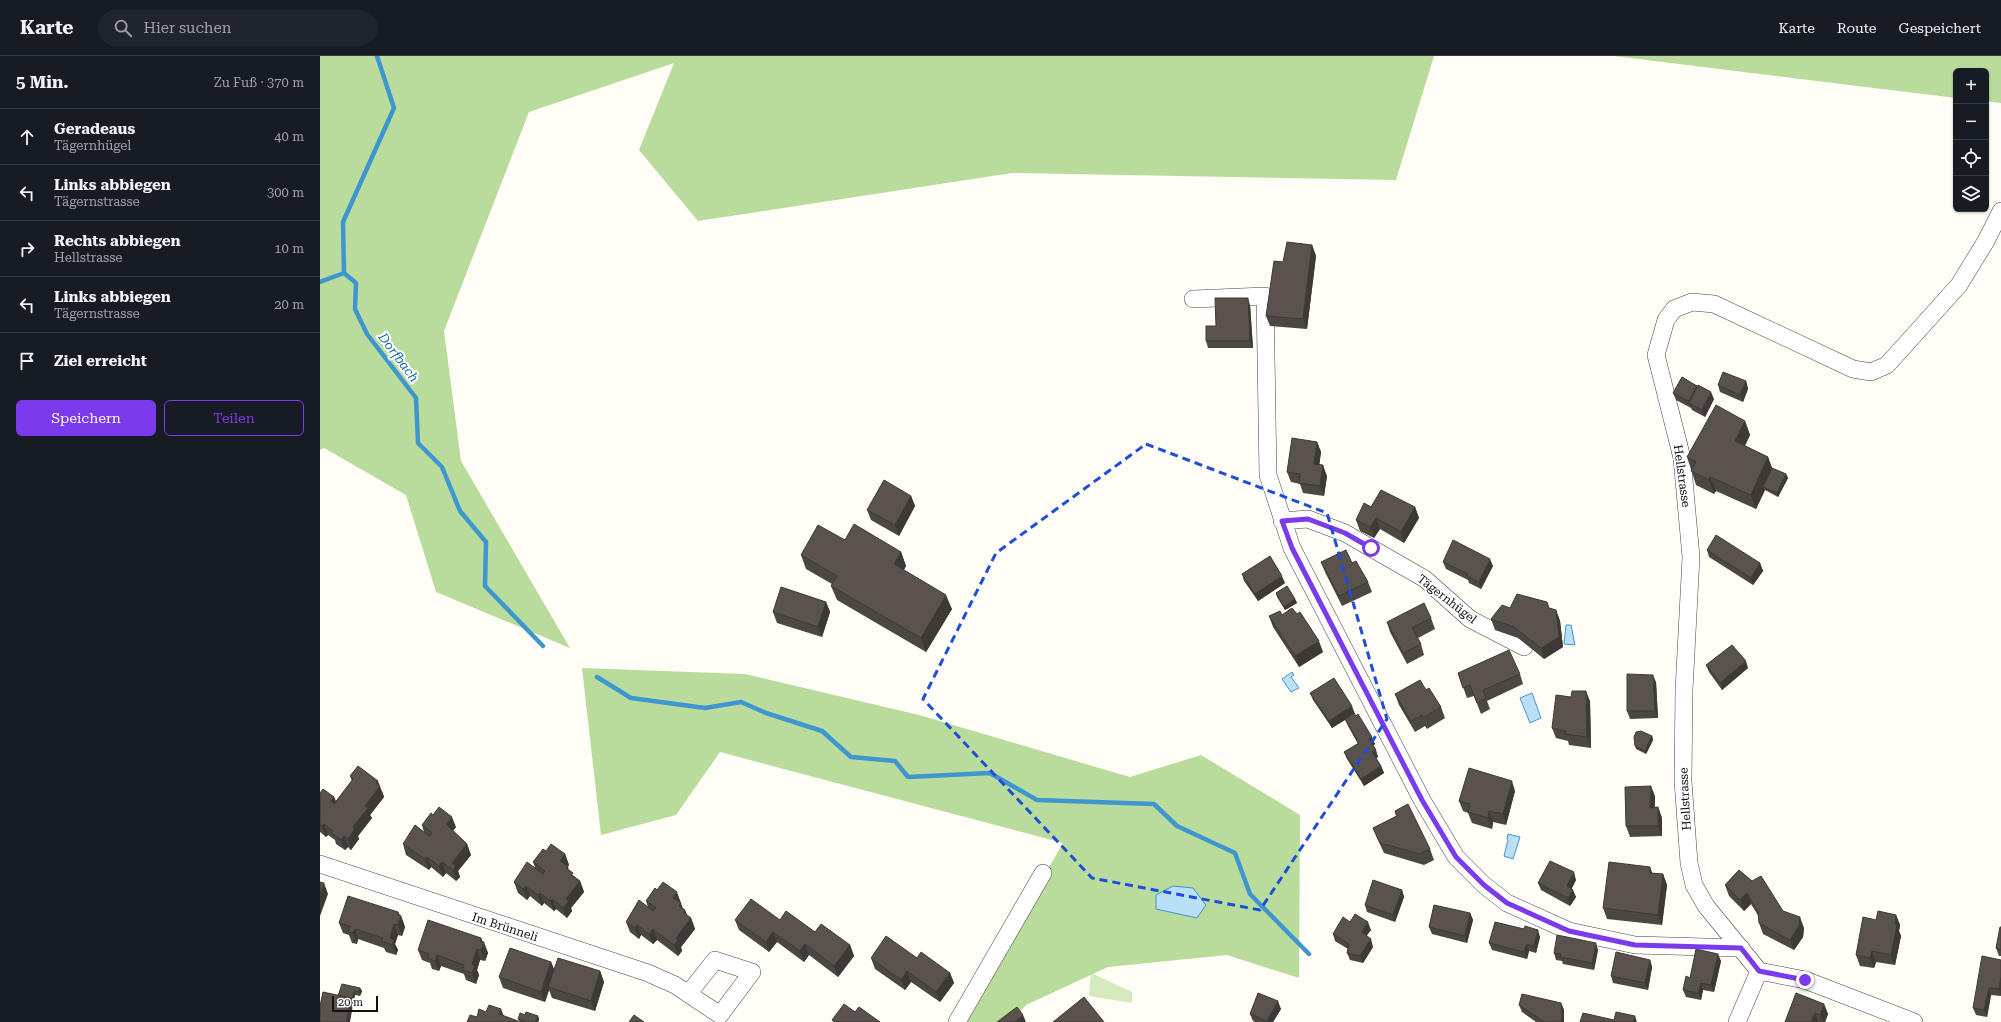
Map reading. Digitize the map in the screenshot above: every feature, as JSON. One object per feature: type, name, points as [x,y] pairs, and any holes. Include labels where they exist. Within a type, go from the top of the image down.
[{"type":"street","name":"Hellstrasse","points":[[1759,971],[1706,906],[1694,885],[1689,862],[1683,781],[1684,690],[1691,557],[1682,458],[1656,355],[1666,320],[1674,309],[1692,302],[1714,304],[1853,369],[1871,372],[1887,365],[1959,285],[1986,241],[2001,211]]},
{"type":"street","points":[[1193,299],[1265,296],[1268,475],[1282,521],[1292,548],[1422,800],[1456,857],[1484,885],[1507,903],[1569,931],[1635,945],[1741,948]]},
{"type":"street","name":"Tägernhügel","points":[[1282,521],[1308,519],[1345,533],[1425,579],[1470,619],[1524,647]]},
{"type":"street","name":"Im Brünneli","points":[[320,864],[648,974],[675,985],[689,993]]},
{"type":"street","points":[[957,1022],[1043,873]]},
{"type":"street","points":[[1738,1022],[1759,971],[1805,980],[1914,1022]]},
{"type":"highlighted area","points":[[1146,444],[1327,513],[1387,719],[1260,910],[1092,878],[923,699],[996,553]]},
{"type":"green space","points":[[320,56],[1434,56],[1396,180],[1012,173],[698,221],[639,150],[674,63],[529,112],[444,331],[461,461],[570,648],[436,592],[406,495],[324,448],[320,450]]},
{"type":"green space","points":[[1614,56],[2001,56],[2001,103],[1989,101],[1989,68],[1953,68],[1953,98]]},
{"type":"green space","points":[[582,668],[745,674],[919,715],[1130,777],[1201,755],[1300,815],[1299,978],[1227,955],[1108,967],[1026,1005],[1011,1022],[960,1022],[1063,843],[720,752],[676,815],[601,835]]},
{"type":"green space","points":[[1091,973],[1132,992],[1132,1003],[1089,996]]},
{"type":"water","points":[[1566,625],[1571,625],[1575,645],[1564,644]]},
{"type":"water","points":[[1292,672],[1294,675],[1291,677],[1299,688],[1291,692],[1282,679]]},
{"type":"water","points":[[1532,693],[1541,718],[1530,723],[1520,698]]},
{"type":"water","points":[[1508,834],[1520,837],[1513,859],[1504,856]]},
{"type":"water","points":[[1173,886],[1193,888],[1206,905],[1197,918],[1156,909],[1156,895]]},
{"type":"building","points":[[1287,242],[1312,245],[1303,319],[1266,316],[1274,261],[1283,262]]},
{"type":"building","points":[[1215,298],[1248,298],[1250,341],[1206,341],[1206,326],[1216,326]]},
{"type":"building","points":[[1723,372],[1746,381],[1740,395],[1718,385]]},
{"type":"building","points":[[1682,377],[1697,386],[1689,401],[1673,393]]},
{"type":"building","points":[[1698,385],[1711,392],[1702,410],[1689,403]]},
{"type":"building","points":[[1716,405],[1745,421],[1735,441],[1768,457],[1751,495],[1710,477],[1709,480],[1691,471],[1696,462],[1687,457]]},
{"type":"building","points":[[1292,438],[1317,442],[1314,464],[1323,465],[1320,486],[1299,483],[1300,474],[1287,472]]},
{"type":"building","points":[[1772,468],[1786,474],[1777,493],[1763,487]]},
{"type":"building","points":[[884,480],[911,496],[895,525],[867,510]]},
{"type":"building","points":[[1381,490],[1415,507],[1401,532],[1376,518],[1370,527],[1356,520],[1364,503],[1371,507]]},
{"type":"building","points":[[854,524],[901,552],[894,564],[946,595],[921,638],[831,586],[837,576],[801,555],[818,525],[845,540]]},
{"type":"building","points":[[1716,535],[1760,563],[1751,578],[1707,550]]},
{"type":"building","points":[[1453,540],[1490,559],[1479,582],[1467,576],[1468,574],[1443,562]]},
{"type":"building","points":[[1346,550],[1352,563],[1356,561],[1368,582],[1339,596],[1321,562]]},
{"type":"building","points":[[1270,556],[1282,576],[1255,594],[1242,574]]},
{"type":"building","points":[[1287,586],[1295,599],[1284,607],[1276,593]]},
{"type":"building","points":[[781,587],[826,602],[818,627],[773,612]]},
{"type":"building","points":[[1517,594],[1547,602],[1549,608],[1556,610],[1559,637],[1541,648],[1514,627],[1491,619],[1502,605],[1510,608]]},
{"type":"building","points":[[1424,603],[1431,618],[1412,628],[1421,644],[1403,653],[1387,622]]},
{"type":"building","points":[[1292,608],[1297,614],[1300,612],[1319,641],[1295,656],[1269,616],[1280,611],[1282,615]]},
{"type":"building","points":[[1732,645],[1746,661],[1720,683],[1706,665]]},
{"type":"building","points":[[1509,650],[1520,674],[1483,690],[1486,698],[1477,703],[1470,685],[1463,688],[1458,673]]},
{"type":"building","points":[[1627,674],[1653,675],[1655,711],[1627,711]]},
{"type":"building","points":[[1334,678],[1352,706],[1329,721],[1310,693]]},
{"type":"building","points":[[1420,680],[1426,690],[1429,688],[1441,707],[1423,718],[1422,715],[1411,721],[1395,694]]},
{"type":"building","points":[[1572,691],[1586,691],[1587,737],[1565,734],[1566,731],[1552,728],[1556,695],[1571,697]]},
{"type":"building","points":[[1354,713],[1356,716],[1358,714],[1372,737],[1369,739],[1376,750],[1372,752],[1381,766],[1361,779],[1344,752],[1359,743],[1345,719]]},
{"type":"building","points":[[1641,731],[1652,736],[1645,751],[1635,746],[1634,737],[1636,732]]},
{"type":"building","points":[[358,766],[378,781],[376,783],[380,786],[365,806],[368,808],[353,827],[355,829],[348,839],[344,836],[341,840],[324,824],[322,826],[320,825],[320,793],[323,789],[334,797],[331,801],[334,804],[353,779],[350,776]]},
{"type":"building","points":[[1469,768],[1512,781],[1503,814],[1489,811],[1488,818],[1468,812],[1470,804],[1459,801]]},
{"type":"building","points":[[1651,786],[1650,808],[1658,807],[1658,826],[1626,826],[1625,787]]},
{"type":"building","points":[[1408,804],[1430,849],[1420,854],[1380,843],[1373,828],[1397,816],[1395,811]]},
{"type":"building","points":[[439,807],[452,817],[446,824],[467,844],[452,863],[456,866],[453,870],[442,862],[439,866],[427,857],[425,859],[403,844],[415,825],[429,836],[432,833],[422,825],[431,813],[433,815]]},
{"type":"building","points":[[551,844],[565,854],[560,861],[568,866],[566,868],[573,873],[571,875],[580,881],[566,899],[569,901],[563,908],[552,899],[550,901],[540,893],[538,895],[526,886],[523,889],[514,882],[527,862],[543,874],[545,871],[533,862],[543,849],[546,851]]},
{"type":"building","points":[[1550,861],[1574,872],[1567,886],[1573,890],[1568,898],[1538,883]]},
{"type":"building","points":[[1609,862],[1650,867],[1650,873],[1663,874],[1658,915],[1603,908]]},
{"type":"building","points":[[1739,870],[1752,881],[1761,876],[1783,911],[1800,917],[1799,926],[1790,940],[1759,923],[1758,912],[1747,893],[1740,900],[1725,885]]},
{"type":"building","points":[[1373,880],[1402,890],[1393,915],[1365,905]]},
{"type":"building","points":[[320,882],[324,883],[320,894]]},
{"type":"building","points":[[663,882],[677,892],[673,898],[681,903],[679,906],[685,910],[683,912],[691,918],[676,938],[678,940],[674,945],[653,929],[649,934],[637,925],[635,928],[626,922],[639,900],[653,911],[656,908],[646,901],[655,888],[657,890]]},
{"type":"building","points":[[348,896],[398,912],[398,915],[401,916],[398,925],[394,924],[390,938],[394,940],[392,945],[382,941],[383,938],[355,929],[353,933],[348,932],[350,926],[339,923]]},
{"type":"building","points":[[751,899],[780,920],[786,911],[815,932],[821,924],[850,945],[834,966],[805,944],[800,951],[773,932],[766,942],[735,920]]},
{"type":"building","points":[[1434,905],[1470,913],[1465,936],[1429,927]]},
{"type":"building","points":[[1878,911],[1896,915],[1895,924],[1897,925],[1891,955],[1872,951],[1870,958],[1856,955],[1863,917],[1876,920]]},
{"type":"building","points":[[1355,914],[1368,922],[1362,932],[1371,939],[1360,956],[1347,953],[1349,944],[1333,934],[1343,917],[1350,922]]},
{"type":"building","points":[[428,920],[481,938],[480,941],[484,942],[481,950],[477,949],[472,964],[475,965],[472,973],[462,970],[464,965],[437,955],[435,961],[428,958],[429,954],[418,950]]},
{"type":"building","points":[[1495,922],[1524,929],[1525,926],[1538,930],[1534,946],[1527,944],[1524,952],[1489,943]]},
{"type":"building","points":[[2001,927],[2001,950],[1996,948]]},
{"type":"building","points":[[1557,935],[1596,943],[1592,963],[1560,957],[1561,954],[1554,953]]},
{"type":"building","points":[[886,936],[917,958],[921,952],[950,973],[936,992],[907,971],[901,980],[871,958]]},
{"type":"building","points":[[510,948],[551,962],[541,992],[499,977]]},
{"type":"building","points":[[1696,949],[1718,954],[1711,985],[1701,983],[1698,993],[1683,990],[1686,976],[1690,978]]},
{"type":"building","points":[[1616,952],[1650,960],[1645,983],[1611,976]]},
{"type":"building","points":[[1982,956],[2001,960],[1999,989],[1989,988],[1984,1010],[1973,1008]]},
{"type":"building","points":[[558,958],[600,971],[591,1001],[548,987]]},
{"type":"building","points":[[342,984],[360,988],[359,992],[354,991],[352,999],[338,996]]},
{"type":"building","points":[[323,992],[351,998],[346,1022],[320,1022],[320,1006]]},
{"type":"building","points":[[1258,993],[1278,1001],[1267,1021],[1250,1014]]},
{"type":"building","points":[[1796,993],[1824,1004],[1820,1015],[1815,1013],[1811,1022],[1785,1022]]},
{"type":"building","points":[[1522,994],[1561,1003],[1562,1019],[1560,1022],[1544,1022],[1519,1005]]},
{"type":"building","points":[[1084,997],[1104,1022],[1053,1022]]},
{"type":"building","points":[[844,1004],[855,1012],[859,1007],[880,1022],[834,1022],[832,1020]]},
{"type":"building","points":[[489,1005],[501,1009],[499,1014],[518,1022],[467,1022],[470,1015],[477,1017],[479,1009],[486,1012]]},
{"type":"building","points":[[1017,1007],[1023,1015],[1014,1022],[997,1022]]},
{"type":"building","points":[[526,1012],[538,1016],[535,1022],[526,1022],[518,1019],[520,1013],[525,1015]]},
{"type":"building","points":[[1616,1012],[1635,1016],[1633,1022],[1580,1022],[1583,1013],[1614,1020]]},
{"type":"building","points":[[634,1015],[644,1022],[629,1022]]},
{"type":"waterway","name":"Dorfbach","points":[[377,56],[394,108],[343,222],[344,273],[356,283],[355,309],[367,334],[416,398],[418,443],[442,467],[460,511],[486,542],[485,586],[543,646]]},
{"type":"waterway","points":[[320,282],[344,273]]},
{"type":"waterway","points":[[597,677],[631,698],[705,708],[741,702],[766,713],[822,731],[851,757],[895,761],[908,777],[990,773],[1037,800],[1154,804],[1177,826],[1235,853],[1250,894],[1309,954]]},
{"type":"route","points":[[1371,548],[1345,533],[1308,519],[1282,521],[1292,548],[1422,800],[1456,857],[1484,885],[1507,903],[1569,931],[1635,945],[1741,948],[1759,971],[1805,980]]}]
